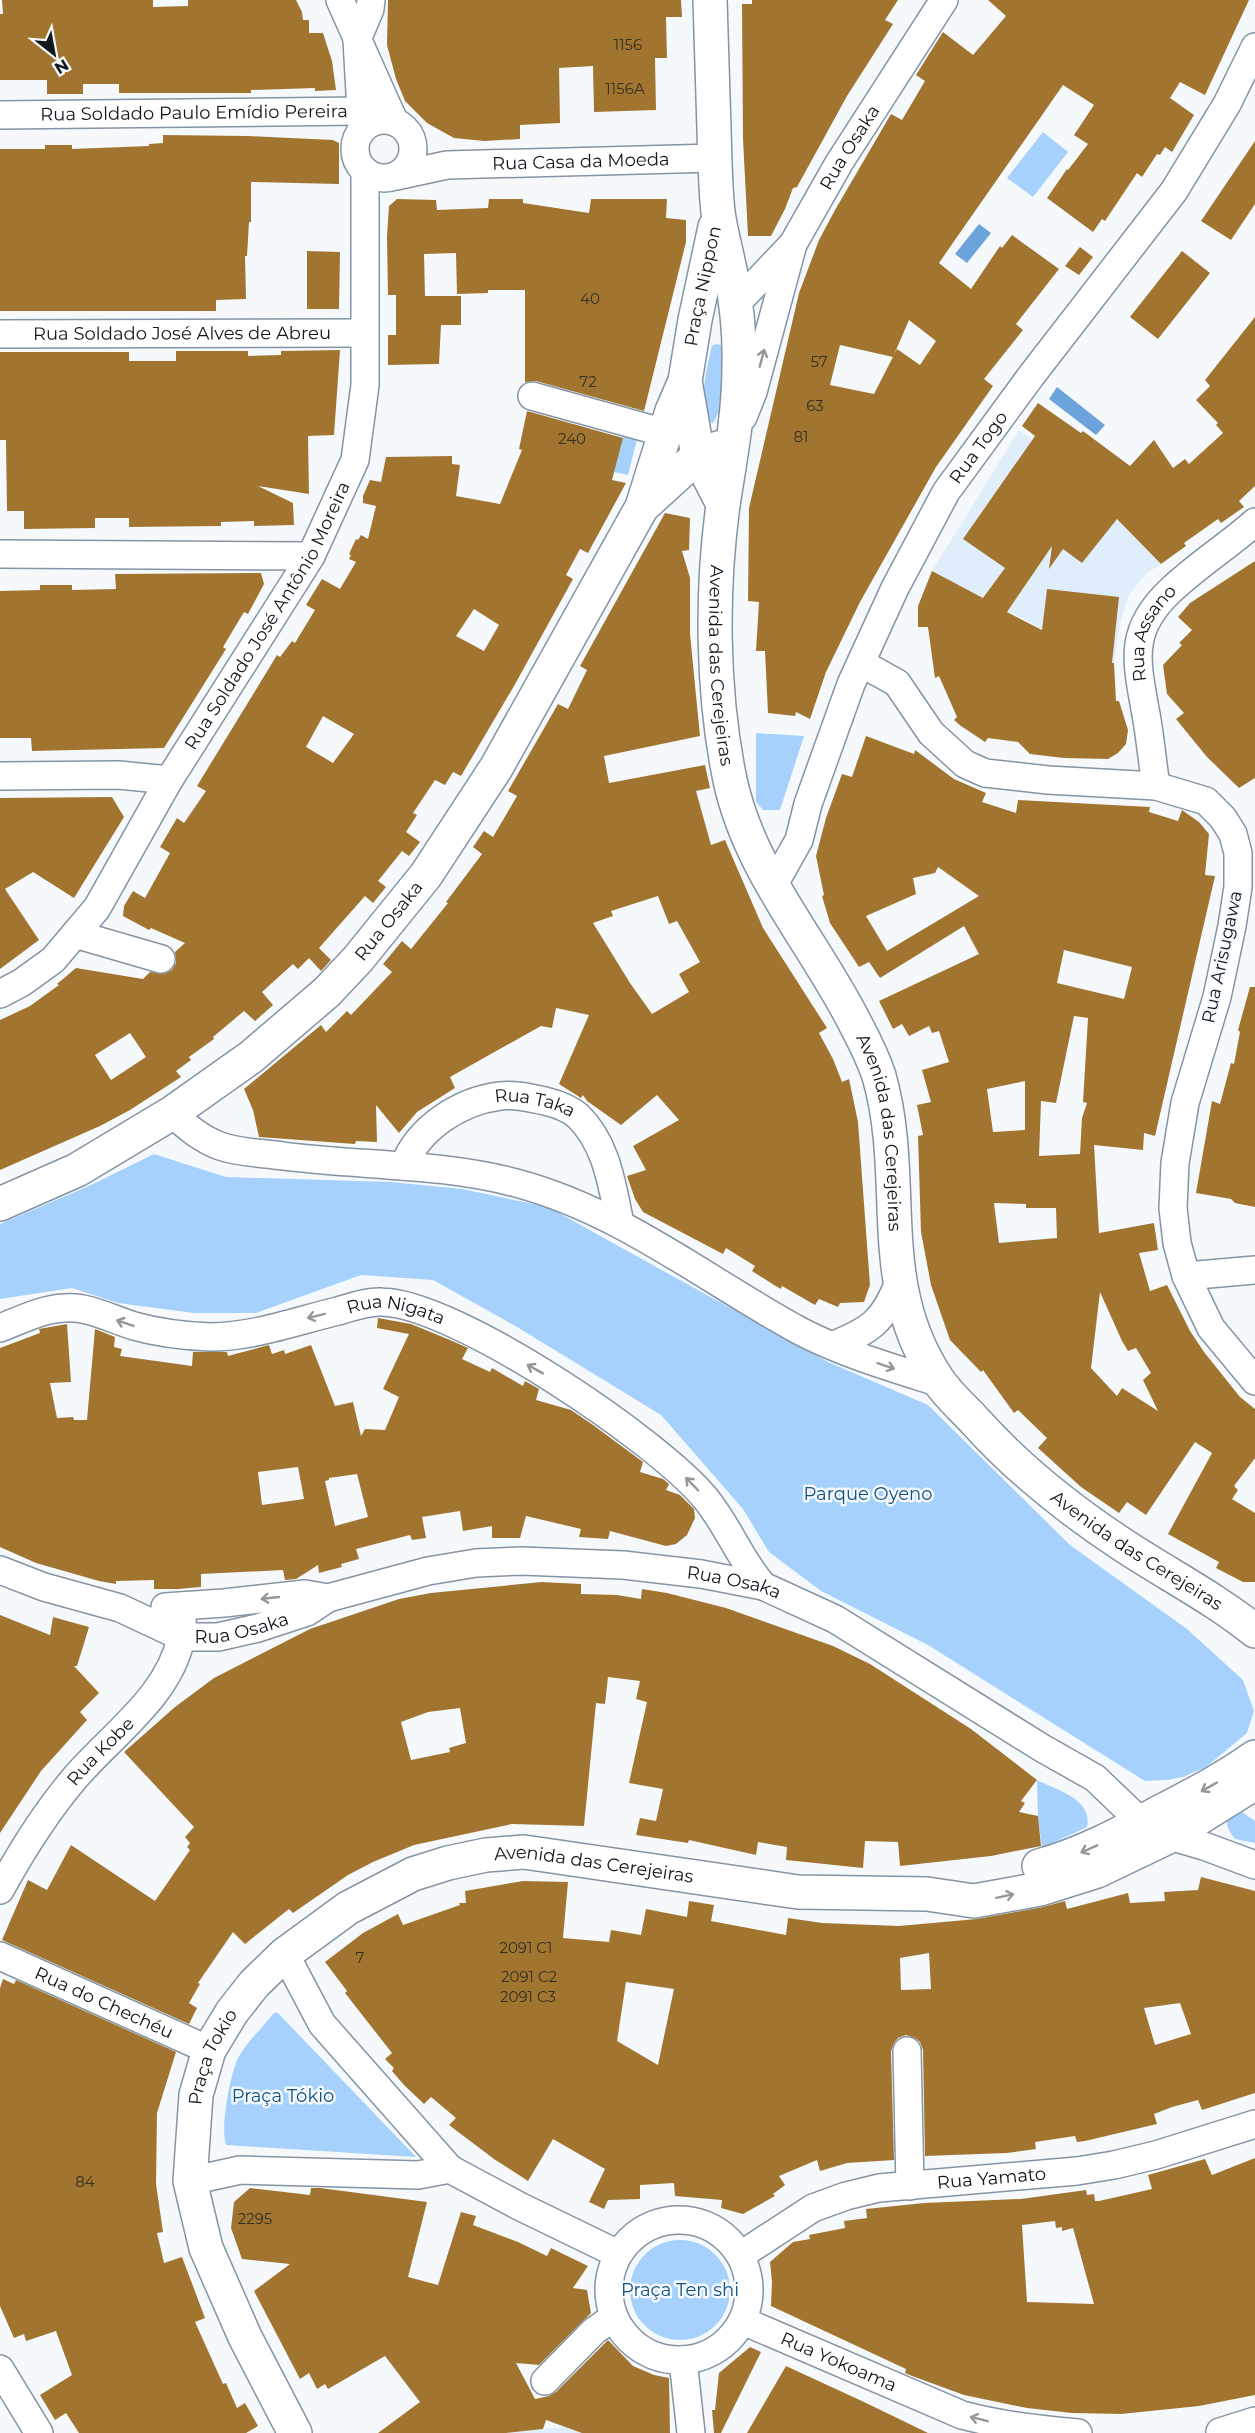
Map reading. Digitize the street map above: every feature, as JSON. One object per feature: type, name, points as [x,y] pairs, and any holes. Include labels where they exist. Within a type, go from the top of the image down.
[{"type":"main road","points":[[710,0],[718,213]]},
{"type":"main road","name":"Praça Nippon","points":[[718,213],[736,304],[739,369],[735,433],[723,504]]},
{"type":"main road","name":"Praça Nippon","points":[[642,507],[687,366],[718,213]]},
{"type":"main road","points":[[687,366],[708,326],[736,304]]},
{"type":"main road","name":"Praça Nippon","points":[[687,366],[698,456],[723,504]]},
{"type":"main road","points":[[642,507],[698,456],[724,445],[735,433]]},
{"type":"main road","name":"Avenida das Cerejeiras","points":[[723,504],[717,575],[716,639],[720,717],[731,784],[747,833],[772,888],[841,996],[878,1072],[890,1154],[899,1282],[910,1328],[940,1383],[992,1440],[1065,1503],[1124,1546],[1237,1616],[1255,1630]]},
{"type":"main road","name":"Rua Osaka","points":[[0,1204],[76,1170],[172,1113],[251,1057],[327,992],[358,959],[420,882],[496,768],[642,507]]},
{"type":"main road","name":"Avenida das Cerejeiras","points":[[1163,1825],[1255,1757]]},
{"type":"main road","name":"Avenida das Cerejeiras","points":[[285,1954],[348,1908],[380,1890],[413,1874],[448,1863],[486,1855],[524,1852],[798,1892],[927,1894],[1062,1860],[1163,1825],[1255,1783]]},
{"type":"main road","name":"Praça Tokio","points":[[190,2181],[196,2095],[209,2050],[232,2012],[254,1984],[285,1954]]},
{"type":"main road","points":[[190,2181],[206,2248],[245,2337],[295,2433]]},
{"type":"street","points":[[340,0],[357,40],[413,152],[410,162],[396,176],[378,177],[365,171],[357,161],[355,152],[355,142],[361,121],[357,40],[370,9],[371,0]]},
{"type":"street","name":"Rua Osaka","points":[[776,305],[793,244],[839,163],[944,0]]},
{"type":"street","name":"Rua Togo","points":[[772,888],[799,840],[808,804],[834,729],[861,663],[894,588],[946,492],[1031,376],[1174,191],[1227,104],[1255,47]]},
{"type":"street","name":"Rua Soldado Paulo Emídio Pereira","points":[[0,115],[397,121]]},
{"type":"street","points":[[397,121],[447,165]]},
{"type":"street","name":"Rua Casa da Moeda","points":[[396,176],[447,165],[715,158]]},
{"type":"street","name":"Rua Soldado José Antônio Moreira","points":[[0,994],[21,983],[53,960],[97,908],[169,780],[311,556],[355,460],[365,385],[365,171]]},
{"type":"street","name":"Praça Nippon","points":[[736,304],[793,244]]},
{"type":"street","name":"Praça Nippon","points":[[735,433],[753,392],[776,305]]},
{"type":"street","name":"Rua Soldado José Alves de Abreu","points":[[0,334],[364,333]]},
{"type":"street","points":[[532,396],[665,433]]},
{"type":"street","name":"Rua Assano","points":[[1156,786],[1138,677],[1137,658],[1141,635],[1151,613],[1170,592],[1254,524]]},
{"type":"street","points":[[0,554],[311,556]]},
{"type":"street","name":"Rua Arisugawa","points":[[861,663],[897,683],[931,733],[965,764],[985,773],[1038,779],[1156,786],[1206,801],[1223,818],[1233,834],[1238,853],[1238,888],[1232,926],[1217,997],[1185,1103],[1175,1163],[1173,1208],[1177,1243],[1186,1276],[1210,1328],[1255,1381]]},
{"type":"street","points":[[0,776],[119,775],[169,780]]},
{"type":"street","points":[[75,934],[161,959]]},
{"type":"street","name":"Rua Taka","points":[[404,1166],[410,1150],[424,1133],[474,1101],[500,1095],[516,1095],[547,1102],[562,1106],[578,1116],[597,1142],[610,1174],[620,1222]]},
{"type":"street","points":[[172,1113],[198,1136],[222,1147],[349,1164],[404,1166],[490,1177],[518,1183],[556,1196],[620,1222],[801,1331],[862,1358],[940,1383]]},
{"type":"street","points":[[1186,1276],[1255,1270]]},
{"type":"street","points":[[834,1346],[857,1336],[878,1321],[890,1304],[899,1282]]},
{"type":"street","name":"Rua Nigata","points":[[0,1328],[50,1309],[66,1308],[85,1309],[156,1332],[180,1336],[228,1336],[380,1301],[416,1307],[479,1337],[555,1380],[612,1419],[680,1471],[706,1499],[749,1570],[763,1586]]},
{"type":"street","points":[[701,1574],[712,1563],[723,1545],[727,1531]]},
{"type":"street","name":"Rua Osaka","points":[[0,1570],[44,1587],[120,1608],[182,1637],[218,1637],[258,1628],[307,1612],[328,1598],[428,1571],[477,1563],[522,1561],[623,1565],[701,1574],[763,1586],[845,1625],[1042,1748],[1095,1778],[1163,1825]]},
{"type":"street","name":"Rua Osaka","points":[[120,1608],[182,1606],[305,1594],[328,1598]]},
{"type":"street","name":"Rua Kobe","points":[[0,1890],[23,1850],[74,1779],[154,1693],[172,1665],[182,1637],[182,1606]]},
{"type":"street","points":[[1163,1825],[1204,1846],[1255,1865]]},
{"type":"street","points":[[285,1954],[322,2024],[450,2169],[519,2206],[618,2254]]},
{"type":"street","name":"Rua do Chechéu","points":[[0,1956],[209,2050]]},
{"type":"street","points":[[907,2051],[910,2186]]},
{"type":"street","name":"Rua Yamato","points":[[741,2255],[813,2208],[846,2196],[879,2188],[1066,2172],[1114,2165],[1156,2155],[1255,2124]]},
{"type":"street","points":[[190,2181],[240,2170],[418,2175],[450,2169]]},
{"type":"street","points":[[669,2220],[691,2220],[711,2226],[728,2239],[741,2255],[749,2277],[750,2299],[743,2321],[732,2337],[718,2349],[701,2357],[682,2361],[661,2358],[641,2350],[625,2336],[614,2317],[609,2296],[610,2275],[618,2254],[632,2238],[649,2226],[669,2220]]},
{"type":"street","points":[[544,2381],[594,2331],[614,2317]]},
{"type":"street","name":"Rua Yokoama","points":[[743,2321],[933,2404],[987,2421],[1078,2433]]},
{"type":"street","points":[[682,2361],[691,2433]]},
{"type":"street","points":[[0,2369],[39,2433]]},
{"type":"street","name":"Rua Yokoama","points":[[933,2404],[956,2433]]},
{"type":"street","points":[[1219,2433],[1255,2421]]},
{"type":"shaded area","points":[[979,224],[991,233],[967,263],[955,254]]},
{"type":"shaded area","points":[[1057,387],[1105,425],[1096,435],[1049,399]]},
{"type":"shaded area","points":[[1019,430],[1106,492],[1099,500],[1161,564],[1147,573],[1128,596],[1120,624],[1114,663],[1033,661],[1042,629],[932,571]]},
{"type":"shaded area","points":[[669,2416],[670,2433],[506,2433]]},
{"type":"green space","points":[[1043,132],[1068,152],[1033,197],[1007,178]]},
{"type":"green space","points":[[712,345],[722,346],[724,386],[721,405],[713,423],[708,422],[705,413],[704,394]]},
{"type":"green space","points":[[625,428],[639,431],[628,475],[614,472]]},
{"type":"green space","points":[[756,733],[804,736],[780,810],[763,810],[756,802]]},
{"type":"green space","name":"Parque Oyeno","points":[[154,1154],[226,1177],[391,1182],[462,1189],[548,1207],[828,1362],[928,1405],[1070,1545],[1187,1629],[1243,1680],[1254,1711],[1247,1733],[1206,1767],[1183,1777],[1145,1781],[928,1645],[821,1591],[769,1552],[743,1509],[661,1415],[517,1327],[433,1280],[361,1275],[256,1313],[194,1313],[118,1303],[72,1288],[0,1299],[0,1224],[91,1185]]},
{"type":"green space","points":[[1037,1780],[1079,1802],[1085,1809],[1087,1827],[1042,1848]]},
{"type":"green space","points":[[1235,1807],[1255,1821],[1255,1843],[1235,1839],[1229,1830],[1228,1819]]},
{"type":"green space","name":"Praça Tókio","points":[[277,2012],[416,2157],[226,2145],[225,2114],[238,2058]]},
{"type":"green space","name":"Praça Ten shi","points":[[680,2240],[708,2248],[722,2262],[730,2290],[722,2318],[708,2332],[680,2340],[652,2332],[638,2318],[630,2290],[638,2262],[652,2248]]},
{"type":"building","points":[[2,0],[153,0],[153,7],[188,6],[188,0],[296,0],[303,20],[309,20],[309,33],[323,33],[332,61],[336,90],[315,91],[315,88],[251,90],[251,93],[119,93],[119,84],[83,84],[83,94],[47,94],[47,80],[0,80]]},
{"type":"building","points":[[388,0],[681,0],[682,17],[666,17],[667,58],[655,58],[656,110],[594,112],[593,66],[559,68],[560,123],[520,125],[520,139],[484,141],[454,138],[427,123],[405,101],[396,79],[387,45]]},
{"type":"building","points":[[752,0],[898,0],[885,20],[893,24],[847,96],[797,187],[793,188],[771,236],[748,236],[743,139],[742,4],[752,4]]},
{"type":"building","points":[[988,0],[1249,0],[1205,95],[1180,82],[1170,98],[1194,115],[1172,152],[1165,147],[1160,155],[1157,154],[1142,177],[1137,173],[1105,221],[1102,219],[1093,232],[1047,198],[1088,144],[1074,135],[1094,105],[1063,85],[939,263],[971,289],[1000,246],[1002,248],[1012,235],[1059,269],[1016,324],[1023,330],[984,379],[993,386],[936,467],[860,602],[826,672],[810,719],[796,712],[795,716],[768,713],[765,651],[756,651],[759,602],[748,601],[749,508],[799,293],[819,240],[835,210],[891,114],[902,120],[925,81],[916,75],[943,32],[973,55],[1006,16]],"holes":[[[909,320],[936,341],[920,365],[897,349],[893,356]],[[840,345],[893,357],[874,394],[830,385]]]},
{"type":"building","points":[[163,135],[333,140],[339,143],[339,184],[251,182],[251,222],[249,222],[247,256],[245,256],[246,299],[216,300],[216,311],[0,311],[0,149],[45,149],[45,145],[72,145],[72,149],[149,146],[149,144],[163,143]]},
{"type":"building","points":[[1255,141],[1255,204],[1231,240],[1201,221]]},
{"type":"building","points":[[397,199],[436,200],[437,210],[488,208],[489,199],[523,199],[523,203],[589,213],[591,199],[667,199],[666,218],[686,220],[686,242],[644,411],[536,381],[525,382],[525,290],[488,290],[488,293],[457,294],[456,253],[424,254],[425,296],[461,296],[461,325],[441,325],[439,364],[388,365],[388,335],[396,335],[396,295],[388,295],[387,236],[389,206]]},
{"type":"building","points":[[1080,247],[1093,257],[1079,275],[1065,266]]},
{"type":"building","points":[[307,251],[340,252],[339,309],[307,309]]},
{"type":"building","points":[[1182,251],[1210,273],[1158,339],[1130,317]]},
{"type":"building","points":[[1255,317],[1255,486],[1239,501],[1244,507],[1221,523],[1218,519],[1184,543],[1186,546],[1161,564],[1117,519],[1082,563],[1063,549],[1049,569],[1052,546],[1007,612],[1042,630],[1047,589],[1119,597],[1112,663],[1114,663],[1116,701],[1119,701],[1128,730],[1126,744],[1108,759],[1064,758],[1030,754],[1018,742],[988,738],[985,742],[961,726],[954,720],[957,717],[939,676],[935,678],[928,627],[918,627],[918,606],[932,571],[983,598],[1005,568],[963,539],[1035,436],[1022,426],[1038,403],[1081,433],[1083,431],[1130,466],[1154,440],[1173,468],[1185,459],[1189,464],[1223,433],[1216,425],[1218,423],[1196,400],[1210,386],[1205,380]]},
{"type":"building","points":[[340,350],[334,435],[308,436],[309,494],[258,486],[293,503],[294,525],[254,526],[254,521],[221,522],[221,526],[129,527],[129,518],[95,518],[95,528],[24,529],[24,511],[7,511],[6,440],[0,440],[0,352],[129,352],[129,361],[176,361],[176,351],[248,351],[248,356],[281,355],[281,351]]},
{"type":"building","points":[[527,411],[623,438],[612,480],[626,483],[588,553],[580,549],[566,575],[573,579],[461,776],[453,772],[445,785],[435,780],[413,813],[417,815],[406,832],[420,842],[409,856],[402,851],[378,881],[386,887],[373,903],[365,896],[319,948],[331,960],[321,971],[309,958],[298,969],[293,964],[262,992],[273,1005],[255,1021],[244,1011],[213,1037],[214,1039],[189,1057],[191,1060],[176,1071],[181,1077],[130,1110],[100,1126],[0,1170],[0,1020],[30,1006],[59,985],[57,984],[76,968],[143,979],[150,972],[164,974],[172,970],[176,963],[175,952],[185,943],[151,928],[149,930],[123,916],[124,906],[133,891],[145,898],[170,853],[160,847],[177,818],[184,823],[206,791],[197,786],[277,655],[280,657],[292,641],[295,643],[315,610],[306,605],[322,579],[340,589],[356,562],[349,559],[351,555],[349,554],[356,539],[358,540],[361,535],[368,539],[376,506],[363,503],[363,496],[370,480],[381,482],[386,457],[452,456],[452,464],[460,465],[456,496],[500,504],[522,450],[519,449]],"holes":[[[474,609],[499,625],[484,651],[456,636]],[[323,716],[354,734],[333,763],[306,747]],[[130,1033],[146,1057],[111,1080],[95,1055]]]},
{"type":"building","points":[[665,513],[690,518],[689,550],[682,551],[690,578],[690,634],[700,736],[604,756],[609,783],[705,765],[710,788],[696,791],[711,845],[725,840],[763,928],[827,1028],[819,1033],[842,1082],[849,1079],[858,1122],[870,1285],[864,1302],[840,1303],[838,1307],[819,1299],[815,1305],[782,1286],[781,1289],[752,1271],[755,1266],[726,1248],[723,1254],[643,1212],[635,1199],[627,1176],[646,1170],[633,1146],[679,1120],[657,1095],[621,1125],[587,1101],[583,1095],[581,1098],[559,1084],[589,1015],[556,1008],[552,1028],[541,1026],[450,1077],[455,1088],[417,1112],[399,1133],[376,1105],[377,1142],[356,1141],[355,1144],[259,1137],[253,1110],[244,1089],[321,1025],[326,1032],[347,1011],[351,1015],[392,972],[383,964],[402,941],[411,949],[448,903],[446,902],[482,854],[473,847],[484,831],[493,837],[517,796],[508,791],[558,704],[568,709],[587,670],[580,666]],"holes":[[[658,896],[669,924],[677,921],[700,962],[679,974],[689,992],[652,1014],[593,923],[613,916],[611,911]]]},
{"type":"building","points":[[1255,561],[1255,778],[1239,788],[1207,757],[1176,719],[1184,713],[1167,694],[1163,665],[1182,645],[1179,643],[1192,630],[1178,617],[1190,603]]},
{"type":"building","points":[[261,573],[264,584],[248,614],[244,612],[223,647],[226,649],[164,748],[32,751],[31,738],[0,738],[0,591],[40,590],[40,585],[72,585],[72,590],[116,589],[115,574]]},
{"type":"building","points":[[866,736],[914,754],[915,750],[954,779],[986,793],[982,802],[1016,813],[1018,800],[1150,807],[1149,812],[1178,821],[1182,810],[1199,822],[1209,834],[1205,875],[1215,876],[1155,1136],[1144,1133],[1143,1150],[1094,1145],[1099,1233],[1154,1223],[1158,1250],[1139,1253],[1150,1291],[1167,1285],[1190,1331],[1204,1352],[1240,1397],[1255,1409],[1255,1458],[1234,1486],[1238,1490],[1232,1499],[1255,1513],[1255,1582],[1243,1582],[1216,1568],[1219,1562],[1168,1534],[1212,1453],[1195,1442],[1146,1515],[1127,1502],[1119,1513],[1081,1487],[1038,1448],[1047,1438],[1018,1410],[1014,1413],[983,1370],[981,1372],[950,1340],[931,1285],[921,1232],[918,1136],[923,1135],[917,1105],[931,1102],[922,1070],[949,1062],[939,1031],[932,1033],[929,1026],[909,1036],[902,1024],[893,1029],[879,1001],[979,954],[964,926],[880,978],[869,962],[859,967],[830,923],[822,896],[824,895],[816,856],[826,818],[842,774],[852,777]],"holes":[[[938,867],[979,896],[887,951],[866,916],[916,894],[913,878],[935,873]],[[1064,950],[1132,967],[1124,999],[1057,983]],[[1074,1016],[1088,1018],[1083,1102],[1087,1103],[1082,1118],[1080,1154],[1039,1156],[1041,1101],[1056,1103]],[[1025,1081],[1025,1130],[993,1132],[987,1089]],[[994,1203],[1026,1204],[1026,1208],[1056,1208],[1057,1238],[999,1243]],[[1100,1292],[1128,1351],[1136,1348],[1151,1373],[1143,1380],[1158,1411],[1122,1388],[1117,1396],[1091,1368]]]},
{"type":"building","points":[[112,797],[124,817],[74,898],[33,872],[5,889],[39,940],[0,969],[0,798]]},
{"type":"building","points":[[1250,987],[1255,987],[1255,1207],[1235,1203],[1231,1199],[1196,1193],[1212,1101],[1220,1104],[1231,1063],[1234,1064],[1240,1032],[1238,1030]]},
{"type":"building","points":[[378,1318],[411,1324],[450,1340],[468,1348],[462,1359],[490,1372],[492,1368],[523,1386],[525,1381],[539,1389],[536,1400],[571,1410],[643,1462],[640,1472],[663,1479],[669,1484],[666,1490],[680,1495],[694,1509],[695,1518],[687,1535],[676,1544],[666,1546],[610,1531],[608,1539],[579,1537],[581,1529],[526,1516],[520,1538],[492,1538],[492,1526],[463,1531],[460,1511],[422,1517],[426,1538],[412,1540],[410,1535],[356,1549],[359,1559],[341,1564],[342,1567],[319,1573],[318,1565],[296,1579],[285,1580],[283,1570],[201,1574],[201,1587],[178,1589],[154,1589],[154,1580],[116,1581],[116,1584],[99,1581],[36,1563],[0,1547],[0,1348],[40,1333],[39,1329],[67,1324],[71,1382],[50,1383],[57,1418],[73,1417],[74,1420],[87,1420],[95,1329],[115,1337],[114,1347],[122,1349],[120,1356],[192,1366],[193,1352],[227,1352],[228,1356],[269,1345],[272,1354],[284,1350],[285,1354],[311,1345],[335,1406],[353,1402],[361,1436],[365,1429],[385,1430],[399,1397],[383,1389],[409,1334],[377,1328]],"holes":[[[298,1467],[304,1499],[262,1505],[258,1472]],[[357,1474],[368,1517],[335,1526],[325,1481],[329,1478]]]},
{"type":"building","points":[[542,1582],[581,1584],[581,1594],[617,1595],[641,1599],[642,1589],[726,1608],[833,1646],[870,1664],[971,1729],[1037,1780],[1021,1801],[1025,1803],[1019,1812],[1038,1816],[1041,1846],[991,1856],[900,1866],[898,1842],[865,1841],[863,1868],[786,1860],[787,1847],[758,1842],[756,1855],[689,1840],[688,1843],[636,1835],[640,1818],[656,1821],[663,1789],[629,1783],[647,1702],[636,1699],[640,1681],[608,1677],[605,1704],[596,1703],[584,1826],[512,1824],[414,1845],[348,1875],[293,1913],[289,1909],[245,1944],[233,1932],[198,1983],[200,1984],[189,2003],[197,2008],[189,2024],[2,1940],[28,1880],[47,1890],[71,1845],[155,1901],[190,1850],[187,1847],[190,1843],[185,1837],[194,1827],[124,1752],[175,1707],[214,1678],[310,1629],[399,1599],[431,1593]],"holes":[[[460,1708],[466,1743],[449,1748],[450,1752],[411,1760],[401,1722],[428,1712]]]},
{"type":"building","points":[[0,1615],[50,1635],[53,1617],[89,1627],[77,1666],[74,1666],[99,1693],[80,1712],[87,1720],[41,1771],[0,1833]]},
{"type":"building","points":[[1201,1877],[1255,1891],[1255,2093],[1202,2110],[1198,2100],[1172,2107],[1154,2114],[1157,2124],[1085,2141],[1077,2142],[1075,2136],[1035,2142],[1036,2149],[1007,2153],[925,2156],[923,2050],[920,2042],[906,2035],[898,2038],[891,2051],[894,2160],[847,2163],[820,2171],[817,2160],[779,2176],[785,2185],[773,2194],[775,2196],[743,2214],[721,2208],[722,2200],[675,2196],[674,2183],[640,2185],[640,2199],[608,2200],[604,2209],[589,2202],[605,2169],[553,2139],[528,2181],[449,2125],[456,2118],[431,2097],[424,2104],[404,2085],[392,2071],[394,2068],[385,2059],[392,2053],[345,1993],[347,1991],[325,1962],[363,1933],[398,1914],[403,1925],[460,1905],[459,1903],[466,1903],[465,1891],[523,1881],[568,1882],[563,1938],[609,1942],[611,1930],[641,1935],[646,1909],[687,1917],[689,1901],[714,1905],[711,1921],[786,1935],[788,1918],[822,1923],[899,1926],[977,1919],[1065,1901],[1067,1909],[1128,1893],[1130,1903],[1165,1901],[1164,1892],[1198,1890]],"holes":[[[929,1953],[931,1989],[901,1990],[900,1958]],[[626,1982],[674,1989],[658,2065],[617,2041]],[[1180,2003],[1191,2034],[1155,2045],[1144,2008]]]},
{"type":"building","points":[[3,1979],[14,1984],[16,1980],[176,2052],[157,2113],[156,2184],[163,2232],[157,2233],[164,2263],[182,2257],[205,2318],[195,2322],[223,2384],[226,2383],[237,2408],[245,2403],[258,2426],[246,2433],[79,2433],[66,2413],[55,2420],[40,2395],[72,2375],[56,2331],[26,2341],[24,2334],[14,2338],[0,2306],[0,1988]]},
{"type":"building","points":[[1255,2158],[1255,2395],[1199,2406],[1121,2414],[1072,2413],[1027,2408],[964,2395],[912,2376],[905,2373],[906,2369],[771,2306],[770,2262],[793,2242],[810,2239],[809,2235],[845,2228],[844,2221],[867,2218],[866,2209],[924,2203],[1021,2199],[1086,2190],[1087,2195],[1094,2194],[1095,2201],[1099,2201],[1152,2189],[1148,2175],[1205,2159],[1212,2175]],"holes":[[[1055,2221],[1056,2228],[1062,2227],[1062,2231],[1073,2228],[1094,2304],[1027,2302],[1022,2225]]]},
{"type":"building","points":[[250,2188],[310,2195],[311,2188],[320,2188],[427,2202],[408,2277],[438,2285],[461,2212],[476,2216],[473,2225],[547,2256],[551,2248],[588,2266],[573,2288],[587,2290],[591,2313],[539,2365],[516,2363],[535,2399],[549,2396],[556,2392],[608,2340],[633,2366],[654,2375],[669,2378],[670,2433],[582,2433],[546,2420],[543,2429],[506,2433],[378,2433],[420,2402],[385,2356],[328,2389],[325,2384],[317,2389],[309,2373],[300,2379],[254,2291],[290,2264],[242,2259],[231,2228],[234,2202]]},
{"type":"building","points":[[750,2347],[761,2352],[721,2433],[714,2433],[712,2410],[715,2410],[719,2373]]},
{"type":"building","points":[[786,2366],[864,2402],[928,2433],[747,2433]]}]
